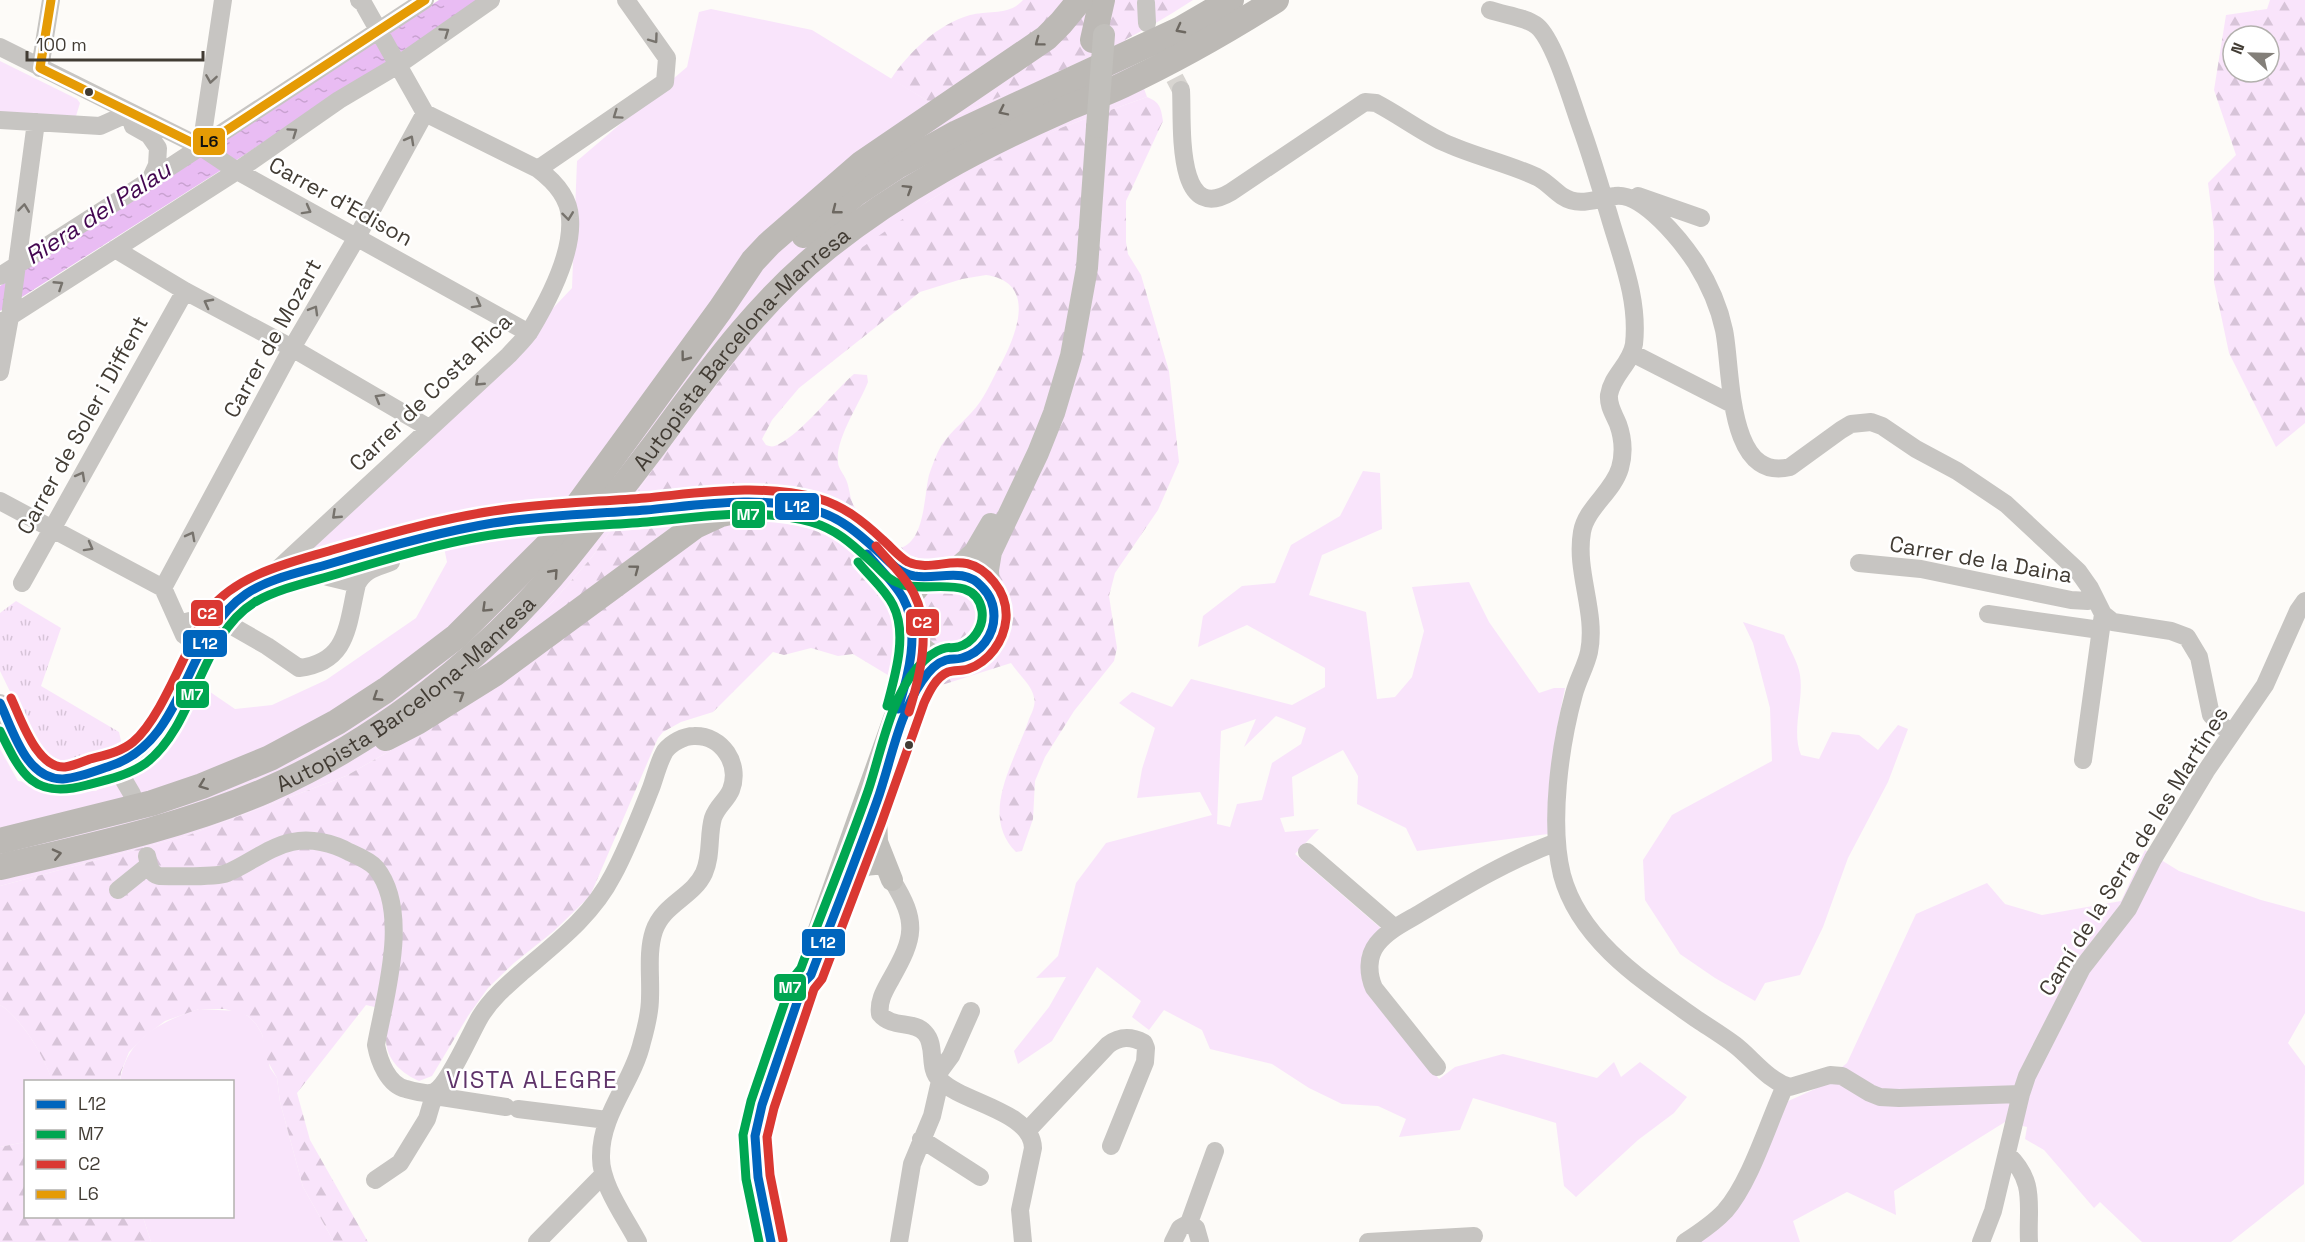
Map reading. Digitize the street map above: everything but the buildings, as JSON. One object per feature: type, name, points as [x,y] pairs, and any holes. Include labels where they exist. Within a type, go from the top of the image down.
[{"type":"highway","points":[[720,310],[753,261],[804,213],[861,164],[1046,38],[1080,0]]},
{"type":"highway","points":[[1098,38],[1102,0]]},
{"type":"highway","points":[[720,310],[780,254],[855,194],[899,165],[957,133],[1181,29],[1231,0]]},
{"type":"highway","name":"Autopista Barcelona-Manresa","points":[[0,867],[165,826],[263,792],[314,768],[376,730],[435,686],[489,640],[527,603],[564,561],[737,336],[779,289],[824,250],[875,211],[913,186],[962,159],[1063,110],[1123,85],[1251,16],[1276,0]]},
{"type":"highway","points":[[1251,16],[1289,0]]},
{"type":"highway","name":"Autopista Barcelona-Manresa","points":[[0,841],[152,803],[202,786],[270,758],[337,722],[386,690],[457,636],[551,542],[720,310]]},
{"type":"highway","points":[[314,768],[361,751],[417,722],[494,674],[695,526],[721,514],[757,503]]},
{"type":"main road","points":[[989,596],[988,570],[991,552],[1038,453],[1063,384],[1074,340],[1089,248],[1092,129],[1098,38],[1095,0]]},
{"type":"main road","points":[[1098,38],[1108,0]]},
{"type":"main road","points":[[771,1242],[755,1154],[755,1136],[762,1105],[857,819],[906,685],[909,672],[909,621],[914,595],[923,584],[941,576],[974,553],[1029,452],[1052,387],[1075,286],[1092,129]]},
{"type":"main road","points":[[804,982],[811,975],[878,798],[902,723],[915,693],[938,665],[950,659],[970,655],[986,641],[994,622],[993,606],[982,586],[972,578],[941,576]]},
{"type":"main road","points":[[909,621],[916,641],[926,652],[940,658],[950,659]]},
{"type":"main road","points":[[878,798],[877,842],[885,872]]},
{"type":"main road","points":[[857,819],[855,839],[858,849],[885,872]]},
{"type":"main road","points":[[846,880],[865,865],[885,872]]},
{"type":"street","points":[[40,68],[51,0]]},
{"type":"street","points":[[203,148],[223,0]]},
{"type":"street","points":[[359,0],[425,113]]},
{"type":"street","points":[[11,272],[425,0]]},
{"type":"street","points":[[7,315],[115,249],[491,0]]},
{"type":"street","points":[[538,169],[665,82],[667,58],[626,0]]},
{"type":"street","points":[[1146,3],[1147,23]]},
{"type":"street","points":[[1490,10],[1535,24],[1551,45],[1592,157],[1613,197],[1634,313],[1632,353],[1609,392],[1610,406],[1619,427],[1622,442],[1620,468],[1609,488],[1584,522],[1582,530],[1581,542],[1591,633],[1589,654],[1575,691],[1560,764],[1556,828],[1563,877],[1573,902],[1615,957],[1734,1044],[1785,1086],[1790,1087],[1830,1075],[1842,1076],[1880,1097],[2021,1094]]},
{"type":"street","name":"Carrer d'Edison","points":[[0,47],[203,148],[234,169],[529,333]]},
{"type":"street","points":[[1180,90],[1183,150],[1191,187],[1197,194],[1215,200],[1225,196],[1365,102],[1376,103],[1444,143],[1535,177],[1550,185],[1562,197],[1581,203],[1630,194],[1701,218]]},
{"type":"street","points":[[78,125],[87,111],[90,93]]},
{"type":"street","points":[[0,120],[100,126],[129,112]]},
{"type":"street","name":"Carrer d'Edison","points":[[129,112],[134,126],[149,135],[158,148],[157,165],[150,180]]},
{"type":"street","name":"Carrer de Costa Rica","points":[[257,588],[529,333],[554,284],[566,251],[570,218],[559,188],[553,180],[538,169],[425,113]]},
{"type":"street","name":"Carrer de Mozart","points":[[163,588],[292,348],[357,237],[425,113]]},
{"type":"street","points":[[0,372],[11,272],[36,122]]},
{"type":"street","points":[[1613,197],[1645,208],[1671,231],[1697,265],[1718,308],[1725,332],[1735,422],[1759,463],[1779,470],[1790,467],[1851,424],[1871,422],[1882,426],[1916,449],[1957,471],[2006,504],[2078,570],[2090,588],[2099,614],[2083,760]]},
{"type":"street","points":[[115,249],[185,291],[292,348],[429,428]]},
{"type":"street","name":"Carrer de Soler i Diffent","points":[[22,583],[185,291]]},
{"type":"street","points":[[1632,353],[1732,404]]},
{"type":"street","points":[[0,501],[163,588],[184,635],[202,648]]},
{"type":"street","points":[[0,703],[25,755],[40,772],[64,779],[115,765],[138,754],[157,735],[215,623],[240,598],[281,578],[325,565],[466,528],[502,521],[757,503],[813,510],[831,516],[850,528],[902,572],[941,576]]},
{"type":"street","points":[[850,528],[855,542],[904,599],[909,621]]},
{"type":"street","points":[[179,624],[190,621],[215,623],[267,646],[299,668],[315,666],[334,654],[342,644],[357,584],[362,576],[371,569],[391,562],[388,548]]},
{"type":"street","name":"Carrer de la Daina","points":[[1859,563],[1921,569],[2071,600],[2088,601],[2099,614]]},
{"type":"street","points":[[325,565],[328,577],[357,584]]},
{"type":"street","name":"Camí de la Serra de les Martines","points":[[1981,1242],[1993,1211],[2027,1076],[2082,968],[2128,909],[2161,846],[2230,733],[2249,710],[2265,685],[2290,627],[2305,601]]},
{"type":"street","points":[[1988,614],[2099,614],[2112,622],[2171,631],[2187,637],[2199,657],[2211,715],[2230,733]]},
{"type":"street","points":[[375,1180],[400,1163],[427,1119],[435,1094],[446,1081],[481,1015],[498,994],[577,924],[595,905],[629,843],[666,750],[681,739],[695,735],[715,740],[726,750],[732,760],[733,786],[729,795],[716,810],[712,821],[709,853],[704,873],[693,889],[660,918],[654,931],[650,948],[650,1001],[642,1044],[633,1071],[607,1120],[601,1144],[602,1176],[638,1242]]},
{"type":"street","points":[[115,765],[132,794]]},
{"type":"street","points":[[118,890],[148,860],[153,874],[159,876],[224,874],[273,848],[294,841],[315,841],[340,847],[376,868],[393,904],[395,923],[393,949],[376,1045],[379,1059],[386,1072],[402,1089],[512,1108],[607,1120]]},
{"type":"street","points":[[1437,1067],[1370,981],[1369,963],[1375,946],[1395,928],[1501,867],[1557,842]]},
{"type":"street","points":[[1307,852],[1363,903],[1395,928]]},
{"type":"street","points":[[885,872],[909,909],[910,933],[906,948],[882,998],[880,1014],[890,1023],[915,1027],[926,1034],[930,1041],[933,1064],[938,1078],[1005,1115],[1028,1131],[1033,1148],[1020,1210],[1023,1242]]},
{"type":"street","points":[[899,1242],[912,1164],[932,1116],[938,1078],[951,1056],[971,1011]]},
{"type":"street","points":[[1028,1131],[1108,1045],[1119,1038],[1133,1039],[1144,1043],[1145,1062],[1111,1146]]},
{"type":"street","points":[[1685,1242],[1714,1221],[1734,1199],[1751,1166],[1785,1086]]},
{"type":"street","points":[[921,1139],[980,1178]]},
{"type":"street","points":[[1173,1242],[1180,1228],[1189,1223],[1215,1150]]},
{"type":"street","points":[[2007,1154],[2019,1165],[2027,1183],[2030,1202],[2029,1242]]},
{"type":"street","points":[[537,1242],[602,1176]]},
{"type":"street","points":[[1189,1223],[1196,1228],[1200,1242]]},
{"type":"street","points":[[1368,1242],[1474,1236]]},
{"type":"green space","points":[[1023,0],[1193,0],[1108,48],[960,114],[931,103],[891,79],[915,49],[947,25],[970,15],[1005,10]]},
{"type":"green space","points":[[2270,0],[2305,0],[2305,423],[2276,447],[2229,353],[2214,282],[2214,231],[2208,183],[2236,155],[2214,90],[2221,46],[2221,84],[2281,84],[2281,24],[2225,24],[2226,15],[2267,9]]},
{"type":"green space","points":[[711,9],[812,30],[931,103],[960,114],[1080,62],[1126,38],[1147,97],[1063,127],[1004,155],[927,202],[731,366],[658,462],[592,557],[557,597],[490,664],[454,714],[346,776],[186,836],[0,886],[0,749],[18,781],[96,791],[148,756],[163,739],[197,683],[235,709],[272,705],[326,680],[416,618],[447,562],[439,523],[288,565],[415,455],[572,288],[577,161],[687,67],[699,12]]},
{"type":"green space","points":[[0,61],[77,99],[80,103],[76,116],[0,112]]},
{"type":"green space","points":[[1147,97],[1157,103],[1163,121],[1126,201],[1126,242],[1128,254],[1141,275],[1169,371],[1179,462],[1158,510],[1115,573],[1109,596],[1117,648],[1114,661],[1074,711],[1045,757],[1035,781],[1033,819],[1022,851],[1016,852],[1005,837],[1000,821],[1000,804],[1003,787],[1034,706],[1034,700],[1030,688],[1011,663],[945,684],[911,689],[853,654],[838,656],[811,648],[784,655],[773,652],[713,712],[681,722],[663,732],[658,738],[590,896],[554,931],[514,963],[488,988],[468,1016],[432,1076],[419,1081],[407,1075],[397,1066],[389,1055],[386,1041],[392,1011],[366,1005],[297,1093],[310,1140],[368,1242],[334,1242],[303,1187],[280,1102],[277,1078],[266,1058],[262,1034],[248,1016],[225,1009],[199,1009],[165,1021],[144,1037],[129,1052],[120,1080],[51,1080],[45,1062],[32,1039],[16,1019],[0,1005],[0,886],[186,836],[346,776],[454,714],[490,664],[557,597],[592,557],[658,462],[731,366],[794,295],[927,202],[1004,154],[1063,127]],"holes":[[[986,275],[1002,279],[1012,287],[1017,297],[1019,310],[1008,350],[980,402],[939,449],[929,475],[919,528],[908,544],[900,548],[893,548],[874,535],[858,514],[839,467],[840,443],[868,382],[867,375],[854,374],[798,431],[779,444],[768,446],[762,439],[772,420],[799,388],[920,292],[962,279]]]},
{"type":"green space","points":[[1363,471],[1380,473],[1382,529],[1322,555],[1309,595],[1366,612],[1377,699],[1395,697],[1412,677],[1424,631],[1412,587],[1469,582],[1489,622],[1539,693],[1554,688],[1565,688],[1556,733],[1548,834],[1417,851],[1406,828],[1357,804],[1358,776],[1343,750],[1292,777],[1294,816],[1280,818],[1285,832],[1319,829],[1295,854],[1383,930],[1362,954],[1365,983],[1439,1079],[1455,1067],[1503,1054],[1597,1078],[1614,1062],[1621,1077],[1640,1062],[1687,1097],[1674,1113],[1638,1140],[1576,1197],[1564,1186],[1556,1123],[1473,1098],[1460,1130],[1399,1137],[1406,1119],[1378,1106],[1342,1104],[1309,1088],[1272,1064],[1210,1049],[1202,1030],[1164,1010],[1149,1030],[1132,1017],[1141,1001],[1097,967],[1052,1041],[1018,1064],[1014,1051],[1049,1007],[1066,977],[1036,978],[1058,956],[1076,883],[1106,843],[1212,815],[1200,792],[1137,798],[1142,769],[1155,728],[1119,703],[1132,692],[1172,707],[1191,679],[1292,705],[1325,687],[1325,668],[1247,625],[1198,647],[1203,616],[1242,586],[1275,583],[1291,545],[1340,516]],"holes":[[[1276,716],[1306,728],[1301,744],[1272,763],[1262,800],[1237,804],[1230,827],[1217,824],[1221,731],[1256,719],[1244,747]]]},
{"type":"green space","points":[[16,601],[61,628],[41,686],[119,732],[122,745],[91,758],[70,763],[59,763],[40,753],[0,671],[0,613]]},
{"type":"green space","points":[[1743,622],[1784,635],[1795,660],[1801,685],[1797,736],[1801,755],[1819,759],[1832,732],[1859,735],[1878,750],[1898,725],[1908,729],[1888,782],[1848,858],[1823,927],[1800,975],[1765,983],[1755,1001],[1680,954],[1645,900],[1643,860],[1672,815],[1772,761],[1770,708],[1753,643]]},
{"type":"green space","points":[[2145,850],[2179,871],[2261,900],[2305,912],[2305,1013],[2288,1043],[2305,1066],[2304,1184],[2231,1242],[2142,1242],[2100,1202],[2094,1208],[2044,1150],[2025,1139],[2027,1127],[2005,1122],[1894,1191],[1896,1215],[1847,1192],[1793,1221],[1800,1242],[1694,1242],[1723,1220],[1786,1102],[1815,1089],[1847,1063],[1916,914],[1987,883],[2005,904],[2042,915],[2121,901]]},
{"type":"green space","points":[[0,1005],[16,1019],[32,1039],[52,1080],[24,1080],[24,1142],[0,1147]]},
{"type":"green space","points":[[199,1009],[237,1011],[248,1016],[256,1024],[262,1034],[270,1068],[277,1078],[280,1102],[303,1187],[334,1242],[151,1242],[143,1218],[234,1218],[234,1080],[121,1080],[130,1054],[138,1043],[172,1019]]},
{"type":"green space","points":[[24,1142],[24,1218],[143,1218],[151,1242],[0,1242],[0,1147]]},
{"type":"water","name":"Riera del Palau","points":[[439,0],[481,0],[0,311],[0,286]]},
{"type":"tunnel","points":[[1162,54],[1181,90]]},
{"type":"transit line","name":"L6","points":[[51,0],[40,68],[201,147],[425,0]]},
{"type":"transit line","name":"C2","points":[[11,698],[38,752],[55,765],[65,767],[118,751],[133,742],[150,722],[207,613],[234,587],[265,571],[352,544],[432,523],[512,508],[731,490],[796,493],[827,501],[853,515],[908,562],[919,565],[961,563],[972,565],[983,571],[997,586],[1004,600],[1006,619],[999,643],[989,656],[976,666],[950,671],[940,677],[926,699],[822,979],[814,989],[774,1108],[767,1137],[770,1175],[783,1240]]},
{"type":"transit line","name":"L12","points":[[0,703],[22,752],[39,771],[50,777],[63,779],[99,770],[135,753],[155,735],[170,712],[209,636],[225,613],[255,588],[286,576],[410,541],[512,520],[730,502],[794,505],[824,513],[842,522],[904,573],[923,577],[959,575],[975,581],[987,593],[992,604],[994,616],[992,630],[980,648],[969,656],[942,661],[930,671],[907,709],[853,867],[811,975],[804,982],[762,1105],[755,1136],[758,1177],[771,1242]]},
{"type":"transit line","name":"M7","points":[[0,731],[23,771],[41,786],[69,789],[125,774],[146,763],[163,747],[188,704],[222,636],[237,617],[255,602],[285,589],[396,557],[458,541],[498,534],[729,514],[791,517],[821,525],[830,530],[846,540],[897,583],[923,587],[960,588],[970,592],[978,599],[982,611],[981,623],[976,634],[963,645],[938,650],[925,659],[908,681],[893,711],[860,813],[801,968],[793,978],[751,1101],[743,1135],[746,1179],[759,1242]]},
{"type":"transit line","name":"C2","points":[[876,546],[910,587],[922,622],[920,668],[909,712]]},
{"type":"transit line","name":"L12","points":[[867,554],[903,598],[911,624],[909,668],[898,709]]},
{"type":"transit line","name":"M7","points":[[858,562],[893,605],[900,629],[899,655],[887,706]]},
{"type":"district","name":"VISTA ALEGRE","points":[[532,1080]]}]
